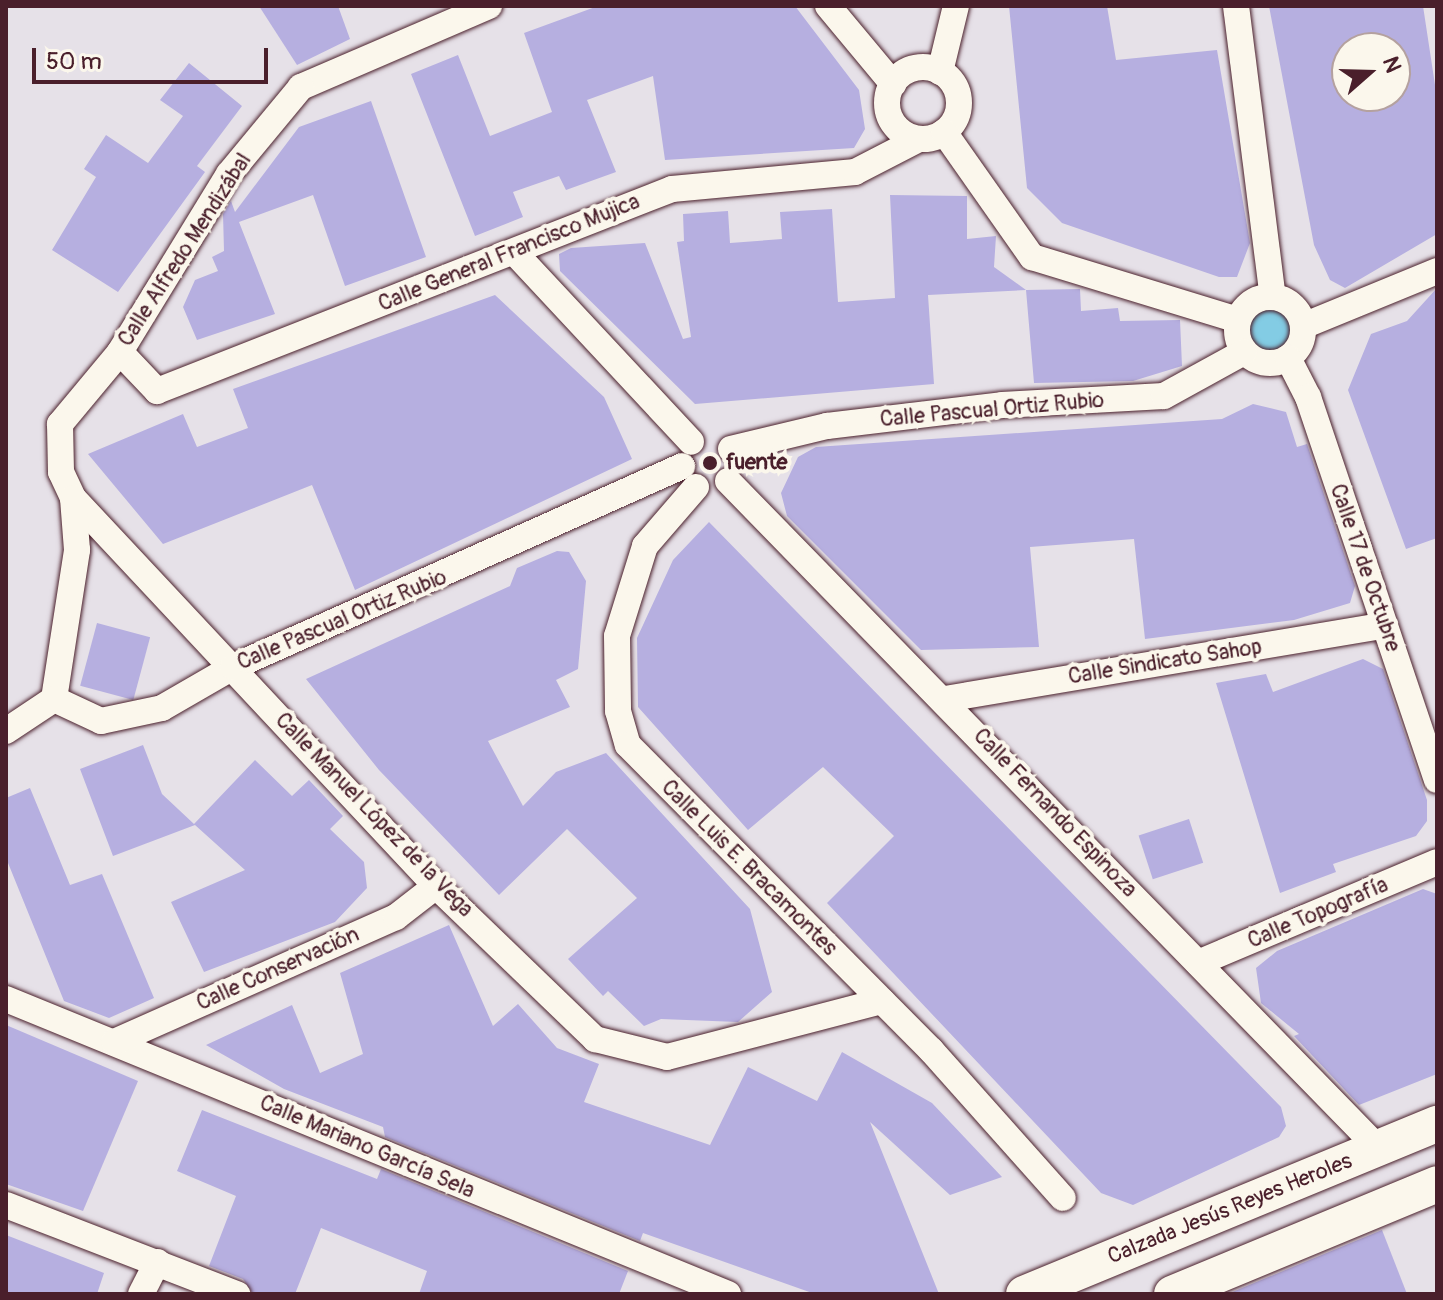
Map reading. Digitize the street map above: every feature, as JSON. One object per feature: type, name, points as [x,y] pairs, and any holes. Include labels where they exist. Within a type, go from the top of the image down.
[{"type":"street","name":"Calle Alfredo Mendizábal","points":[[60,424],[120,352],[229,174],[301,87],[489,6]]},
{"type":"street","points":[[828,6],[893,84],[891,119],[932,136],[1032,257],[1238,320]]},
{"type":"street","points":[[932,136],[959,101],[940,72],[956,6]]},
{"type":"street","points":[[1236,6],[1273,297]]},
{"type":"street","points":[[893,84],[909,70],[940,72]]},
{"type":"street","name":"Calle General Francisco Mujica","points":[[120,352],[157,391],[672,189],[855,172],[932,136]]},
{"type":"street","points":[[515,253],[690,465],[717,437],[731,449],[728,481]]},
{"type":"street","points":[[1303,326],[1294,307],[1273,297],[1252,302],[1238,320],[1244,352],[1263,363],[1288,358],[1303,326],[1437,271]]},
{"type":"street","name":"Calle Pascual Ortiz Rubio","points":[[731,449],[827,426],[970,408],[1164,396],[1244,352]]},
{"type":"street","name":"Calle 17 de Octubre","points":[[1288,358],[1308,397],[1437,780]]},
{"type":"street","name":"Calle Manuel López de la Vega","points":[[60,424],[61,472],[73,498],[436,886],[595,1039],[667,1057],[882,1001]]},
{"type":"street","name":"Calle Pascual Ortiz Rubio","points":[[54,699],[101,721],[162,708],[233,667],[690,465],[728,481]]},
{"type":"street","name":"Calle Luis E. Bracamontes","points":[[690,465],[645,546],[617,636],[618,711],[628,745],[882,1001],[1063,1198]]},
{"type":"street","name":"Calle Fernando Espinoza","points":[[728,481],[945,699],[1378,1148]]},
{"type":"street","points":[[6,731],[54,699],[77,550],[73,498]]},
{"type":"street","name":"Calle Sindicato Sahop","points":[[945,699],[1385,625]]},
{"type":"street","name":"Calle Topografía","points":[[1198,963],[1437,862]]},
{"type":"street","name":"Calle Conservación","points":[[114,1042],[396,917],[436,886]]},
{"type":"street","name":"Calle Mariano García Sela","points":[[6,999],[728,1294]]},
{"type":"street","name":"Calzada Jesús Reyes Heroles","points":[[1024,1294],[1437,1124]]},
{"type":"street","points":[[1172,1294],[1437,1184]]},
{"type":"street","points":[[6,1205],[237,1294]]},
{"type":"street","points":[[141,1294],[157,1262]]},
{"type":"water","points":[[1271,309],[1286,316],[1293,331],[1286,346],[1271,353],[1256,346],[1249,331],[1256,316]]},
{"type":"building","points":[[259,6],[338,6],[350,39],[297,65]]},
{"type":"building","points":[[598,6],[795,6],[859,90],[865,129],[854,148],[665,160],[653,76],[587,100],[616,172],[566,190],[559,176],[513,192],[523,217],[475,236],[411,74],[458,55],[490,136],[552,112],[524,33]]},
{"type":"building","points":[[1009,6],[1107,6],[1116,60],[1217,50],[1250,243],[1237,277],[1219,277],[1062,223],[1027,188]]},
{"type":"building","points":[[1269,6],[1423,6],[1437,98],[1437,234],[1345,288],[1330,280],[1314,245]]},
{"type":"building","points":[[189,63],[242,106],[197,166],[205,172],[118,292],[52,250],[96,177],[84,169],[106,135],[148,163],[183,116],[160,100]]},
{"type":"building","points":[[371,101],[426,257],[345,286],[313,195],[239,222],[275,314],[197,340],[183,307],[195,280],[218,271],[212,257],[224,251],[223,214],[231,201],[235,212],[299,127]]},
{"type":"building","points":[[890,195],[967,196],[967,239],[996,236],[994,267],[1026,290],[928,295],[934,384],[695,404],[560,271],[559,254],[571,248],[645,243],[683,339],[691,337],[677,242],[684,241],[683,214],[728,211],[730,243],[782,239],[780,212],[832,209],[838,302],[895,298]]},
{"type":"building","points":[[1437,288],[1437,538],[1406,549],[1348,390],[1371,334],[1407,321]]},
{"type":"building","points":[[1080,289],[1081,311],[1118,308],[1120,321],[1180,320],[1182,366],[1133,381],[1034,383],[1026,290]]},
{"type":"building","points":[[495,295],[604,397],[632,459],[355,590],[312,485],[163,544],[88,454],[183,414],[197,447],[248,428],[233,389]]},
{"type":"building","points":[[1253,404],[1286,412],[1297,447],[1307,444],[1355,586],[1350,603],[1294,620],[1145,639],[1134,539],[1030,547],[1039,647],[921,650],[787,516],[781,493],[798,457],[816,447],[1222,419]]},
{"type":"building","points":[[709,522],[1281,1107],[1286,1126],[1279,1137],[1133,1205],[1101,1193],[827,903],[894,836],[823,767],[748,830],[638,707],[637,638],[673,560]]},
{"type":"building","points":[[557,551],[569,552],[586,581],[578,669],[556,680],[570,707],[488,741],[523,806],[556,772],[606,753],[750,909],[772,992],[738,1022],[661,1019],[644,1026],[608,991],[603,996],[568,959],[637,898],[567,829],[499,895],[379,770],[306,679],[510,586],[517,568]]},
{"type":"building","points":[[97,623],[150,637],[133,700],[80,686]]},
{"type":"building","points":[[1363,659],[1383,669],[1427,800],[1427,821],[1416,836],[1333,864],[1336,872],[1280,893],[1216,683],[1266,674],[1273,692]]},
{"type":"building","points":[[143,745],[162,794],[194,824],[255,760],[292,796],[309,780],[343,816],[330,829],[364,862],[367,888],[335,922],[204,972],[171,902],[245,870],[195,825],[113,856],[80,769]]},
{"type":"building","points":[[30,788],[70,885],[102,874],[154,998],[109,1018],[64,1001],[6,858],[6,798]]},
{"type":"building","points":[[1189,819],[1203,863],[1153,879],[1139,835]]},
{"type":"building","points":[[1423,889],[1437,894],[1437,1074],[1359,1105],[1294,1036],[1299,1034],[1261,1003],[1256,968],[1277,951]]},
{"type":"building","points":[[449,925],[493,1026],[518,1004],[557,1048],[599,1064],[584,1102],[710,1145],[748,1067],[817,1101],[842,1052],[932,1103],[1002,1177],[950,1195],[870,1122],[939,1294],[815,1294],[643,1233],[640,1241],[385,1137],[383,1127],[284,1089],[206,1045],[292,1005],[320,1073],[363,1054],[340,973]]},
{"type":"building","points":[[6,1025],[138,1081],[83,1211],[6,1184]]},
{"type":"building","points":[[202,1110],[377,1179],[381,1169],[628,1271],[619,1294],[419,1294],[427,1271],[321,1228],[295,1294],[253,1294],[243,1279],[209,1266],[236,1196],[177,1171]]},
{"type":"building","points":[[1382,1230],[1407,1294],[1230,1293]]},
{"type":"building","points":[[6,1235],[104,1273],[97,1294],[6,1294]]},
{"type":"place","name":"fuente","points":[[710,463]]}]
